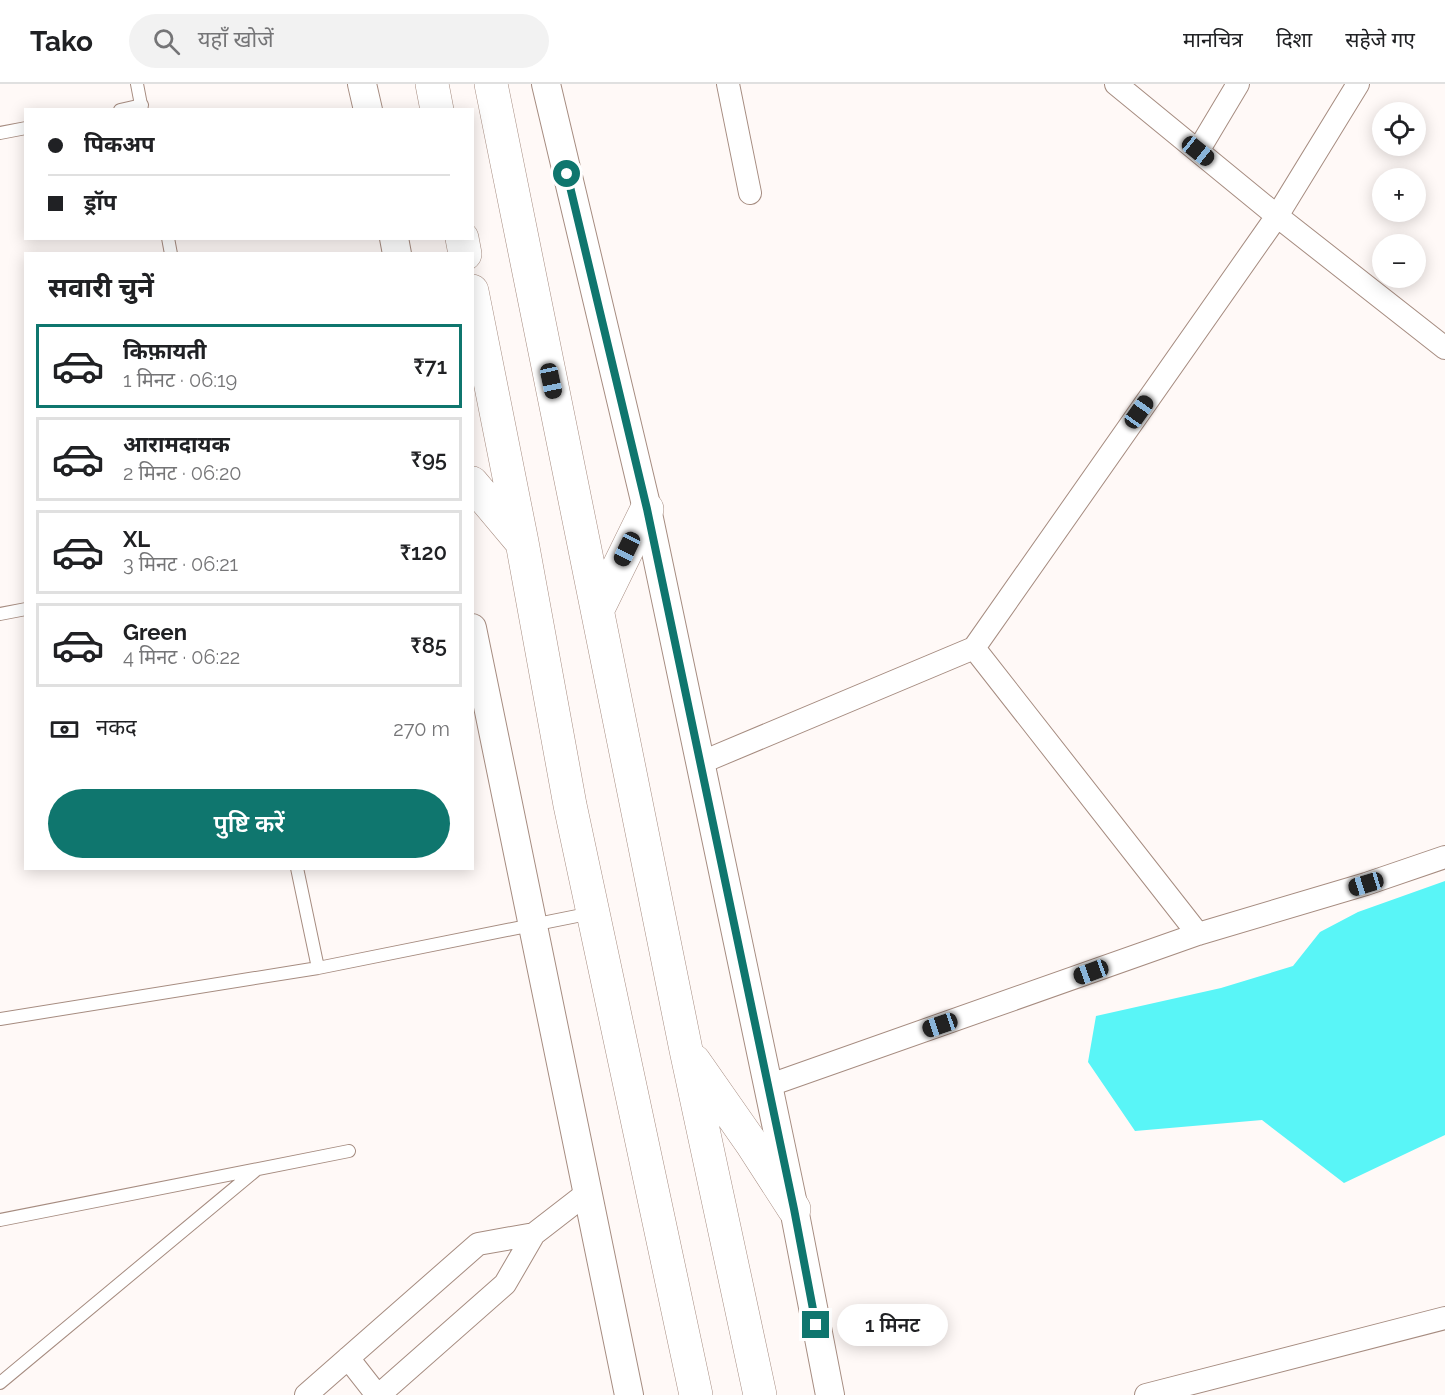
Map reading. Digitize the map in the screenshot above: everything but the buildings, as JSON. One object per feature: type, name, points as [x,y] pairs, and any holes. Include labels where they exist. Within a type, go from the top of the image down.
[{"type":"highway","points":[[432,84],[437,108]]},
{"type":"highway","points":[[491,84],[686,1050],[760,1395]]},
{"type":"highway","points":[[474,301],[522,542],[570,805],[696,1395]]},
{"type":"highway","points":[[474,485],[522,542]]},
{"type":"highway","points":[[598,609],[647,509]]},
{"type":"highway","points":[[686,1050],[794,1209]]},
{"type":"street","points":[[362,84],[368,108]]},
{"type":"street","points":[[546,84],[647,509],[794,1209],[830,1395]]},
{"type":"street","points":[[728,84],[750,193]]},
{"type":"street","points":[[1116,84],[1277,216],[1445,348]]},
{"type":"street","points":[[1198,151],[1238,84]]},
{"type":"street","points":[[700,763],[974,648],[1277,216],[1358,84]]},
{"type":"street","points":[[474,638],[629,1395]]},
{"type":"street","points":[[974,648],[1198,934]]},
{"type":"street","points":[[767,1086],[1198,934],[1366,884],[1445,857]]},
{"type":"street","points":[[348,1358],[378,1395],[505,1284],[534,1234],[587,1193]]},
{"type":"street","points":[[306,1395],[478,1244],[534,1234]]},
{"type":"street","points":[[1146,1395],[1445,1318]]},
{"type":"lane","points":[[137,84],[142,107]]},
{"type":"lane","points":[[0,133],[24,128]]},
{"type":"lane","points":[[0,614],[24,609]]},
{"type":"lane","points":[[297,870],[318,968]]},
{"type":"lane","points":[[0,1019],[318,968],[592,913]]},
{"type":"lane","points":[[0,1221],[349,1151]]},
{"type":"lane","points":[[0,1383],[257,1169]]},
{"type":"water","points":[[1445,881],[1445,1135],[1344,1183],[1262,1120],[1135,1131],[1088,1062],[1096,1016],[1221,988],[1293,966],[1320,932],[1358,912]]},
{"type":"route","points":[[567,174],[647,509],[794,1209],[816,1325]]}]
